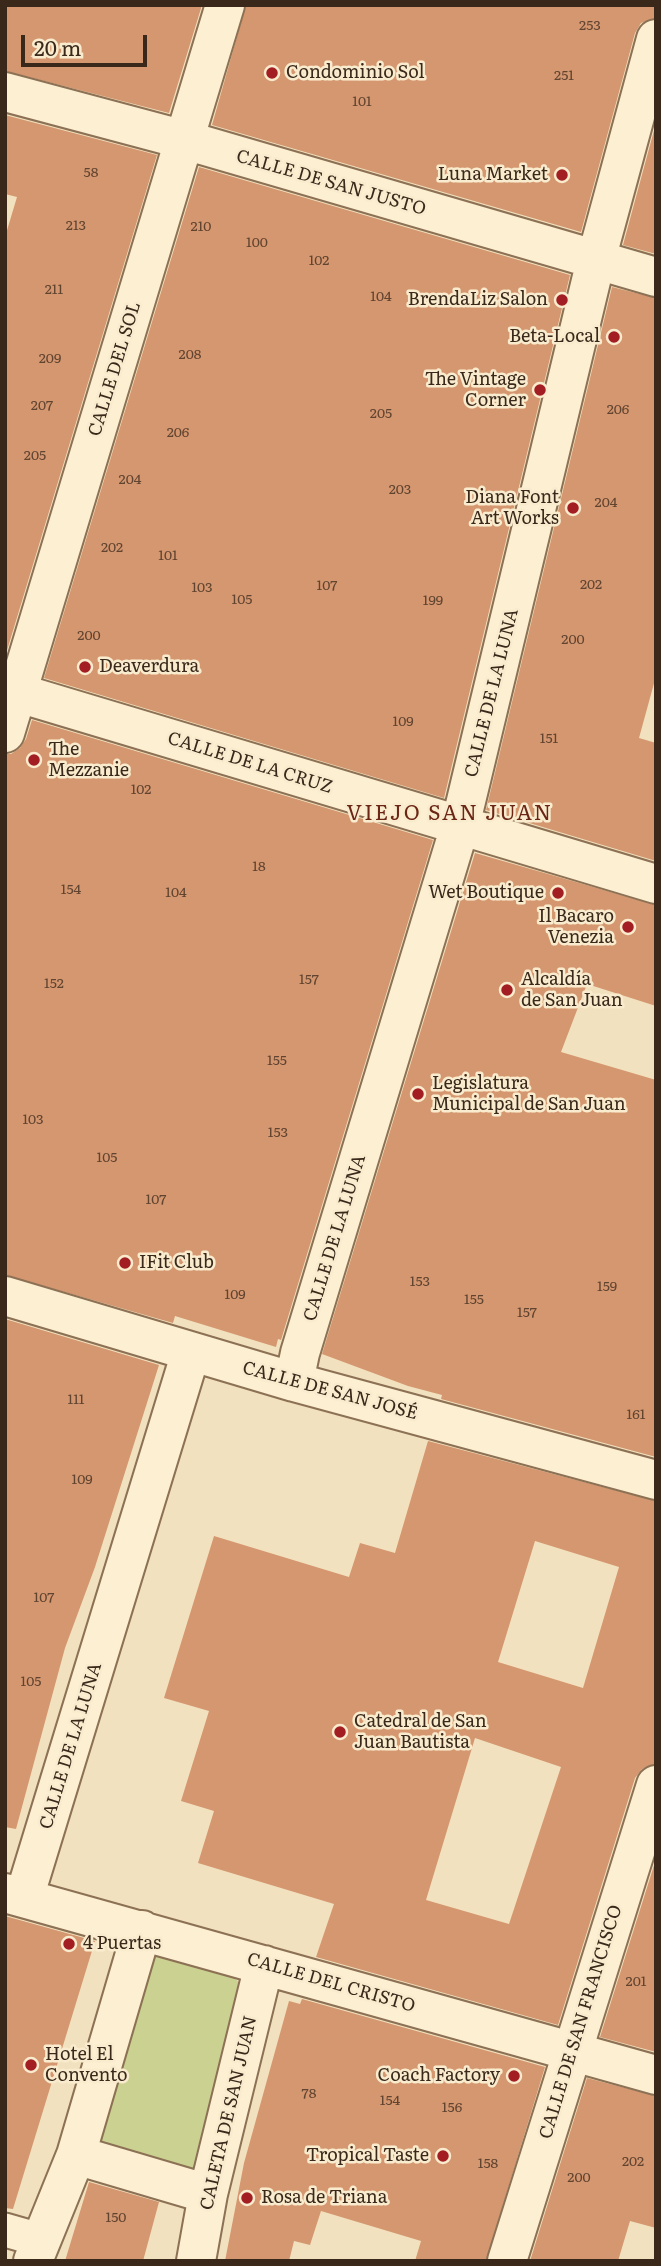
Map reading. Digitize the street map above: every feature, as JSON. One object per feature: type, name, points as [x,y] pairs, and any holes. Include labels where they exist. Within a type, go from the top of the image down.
[{"type":"street","name":"CALLE DEL SOL","points":[[5,733],[11,691],[225,5]]},
{"type":"street","name":"CALLE DE LA LUNA","points":[[294,1382],[300,1353],[460,826],[596,260],[656,39]]},
{"type":"street","name":"CALLE DE SAN JUSTO","points":[[5,92],[185,140],[656,278]]},
{"type":"street","name":"CALLE DE LA CRUZ","points":[[11,691],[656,884]]},
{"type":"street","name":"CALLE DE SAN JOSÉ","points":[[5,1296],[294,1382],[656,1480]]},
{"type":"street","name":"CALLE DE LA LUNA","points":[[15,1895],[191,1352]]},
{"type":"street","name":"CALLE DE SAN FRANCISCO","points":[[507,2261],[656,1784]]},
{"type":"street","name":"CALLE DEL CRISTO","points":[[15,1895],[656,2075]]},
{"type":"street","points":[[26,2244],[76,2155],[142,1930]]},
{"type":"street","name":"CALETA DE SAN JUAN","points":[[196,2261],[208,2194],[264,1965]]},
{"type":"street","points":[[76,2155],[208,2194]]},
{"type":"green space","points":[[159,1954],[232,1976],[241,1984],[195,2178],[90,2147],[150,1957]]},
{"type":"building","points":[[5,5],[202,5],[169,113],[5,71]]},
{"type":"building","points":[[246,5],[656,5],[656,18],[641,23],[635,33],[581,232],[212,125]]},
{"type":"building","points":[[5,115],[157,155],[5,657],[5,237],[17,197],[5,194]]},
{"type":"building","points":[[656,123],[656,254],[623,245]]},
{"type":"building","points":[[199,167],[570,275],[444,798],[44,678]]},
{"type":"building","points":[[612,287],[656,298],[656,676],[639,738],[656,743],[656,861],[486,810]]},
{"type":"building","points":[[32,720],[433,840],[281,1340],[278,1339],[276,1347],[175,1316],[173,1323],[5,1275],[5,754],[11,754],[20,748]]},
{"type":"building","points":[[475,853],[656,905],[656,1006],[587,984],[561,1052],[656,1080],[656,1457],[441,1399],[442,1395],[408,1386],[322,1354]]},
{"type":"building","points":[[5,1319],[159,1365],[95,1567],[65,1648],[16,1829],[5,1827]]},
{"type":"building","points":[[428,1441],[656,1501],[656,1764],[642,1769],[635,1778],[558,2025],[316,1957],[334,1904],[198,1863],[214,1811],[181,1801],[209,1711],[164,1698],[214,1536],[349,1577],[360,1543],[395,1553]],"holes":[[[535,1541],[619,1567],[583,1688],[498,1662]],[[475,1738],[561,1767],[509,1924],[426,1900]]]},
{"type":"building","points":[[656,1859],[656,2052],[600,2037]]},
{"type":"building","name":"Hotel El Convento","points":[[5,1916],[95,1941],[13,2209],[5,2208]]},
{"type":"building","points":[[302,1999],[545,2067],[486,2261],[415,2261],[421,2241],[321,2211],[310,2245],[294,2241],[289,2261],[225,2261],[244,2163],[289,2001],[300,2004]]},
{"type":"building","points":[[587,2078],[656,2096],[656,2228],[630,2221],[618,2261],[530,2261]]},
{"type":"building","points":[[89,2182],[159,2202],[143,2261],[65,2261]]},
{"type":"place","name":"Condominio Sol","points":[[272,73]]},
{"type":"place","name":"Luna Market","points":[[562,175]]},
{"type":"place","name":"BrendaLiz Salon","points":[[562,300]]},
{"type":"place","name":"Beta-Local","points":[[614,337]]},
{"type":"place","name":"The Vintage Corner","points":[[540,390]]},
{"type":"place","name":"Diana Font Art Works","points":[[573,508]]},
{"type":"place","name":"Deaverdura","points":[[85,667]]},
{"type":"place","name":"The Mezzanie","points":[[34,760]]},
{"type":"place","name":"Wet Boutique","points":[[558,893]]},
{"type":"place","name":"Il Bacaro Venezia","points":[[628,927]]},
{"type":"place","name":"Alcaldía de San Juan","points":[[507,990]]},
{"type":"place","name":"Legislatura Municipal de San Juan","points":[[418,1094]]},
{"type":"place","name":"IFit Club","points":[[125,1263]]},
{"type":"place","name":"Catedral de San Juan Bautista","points":[[340,1732]]},
{"type":"place","name":"4 Puertas","points":[[69,1944]]},
{"type":"place","name":"Hotel El Convento","points":[[31,2065]]},
{"type":"place","name":"Coach Factory","points":[[514,2076]]},
{"type":"place","name":"Tropical Taste","points":[[443,2156]]},
{"type":"place","name":"Rosa de Triana","points":[[247,2198]]},
{"type":"district","name":"VIEJO SAN JUAN","points":[[450,814]]}]
